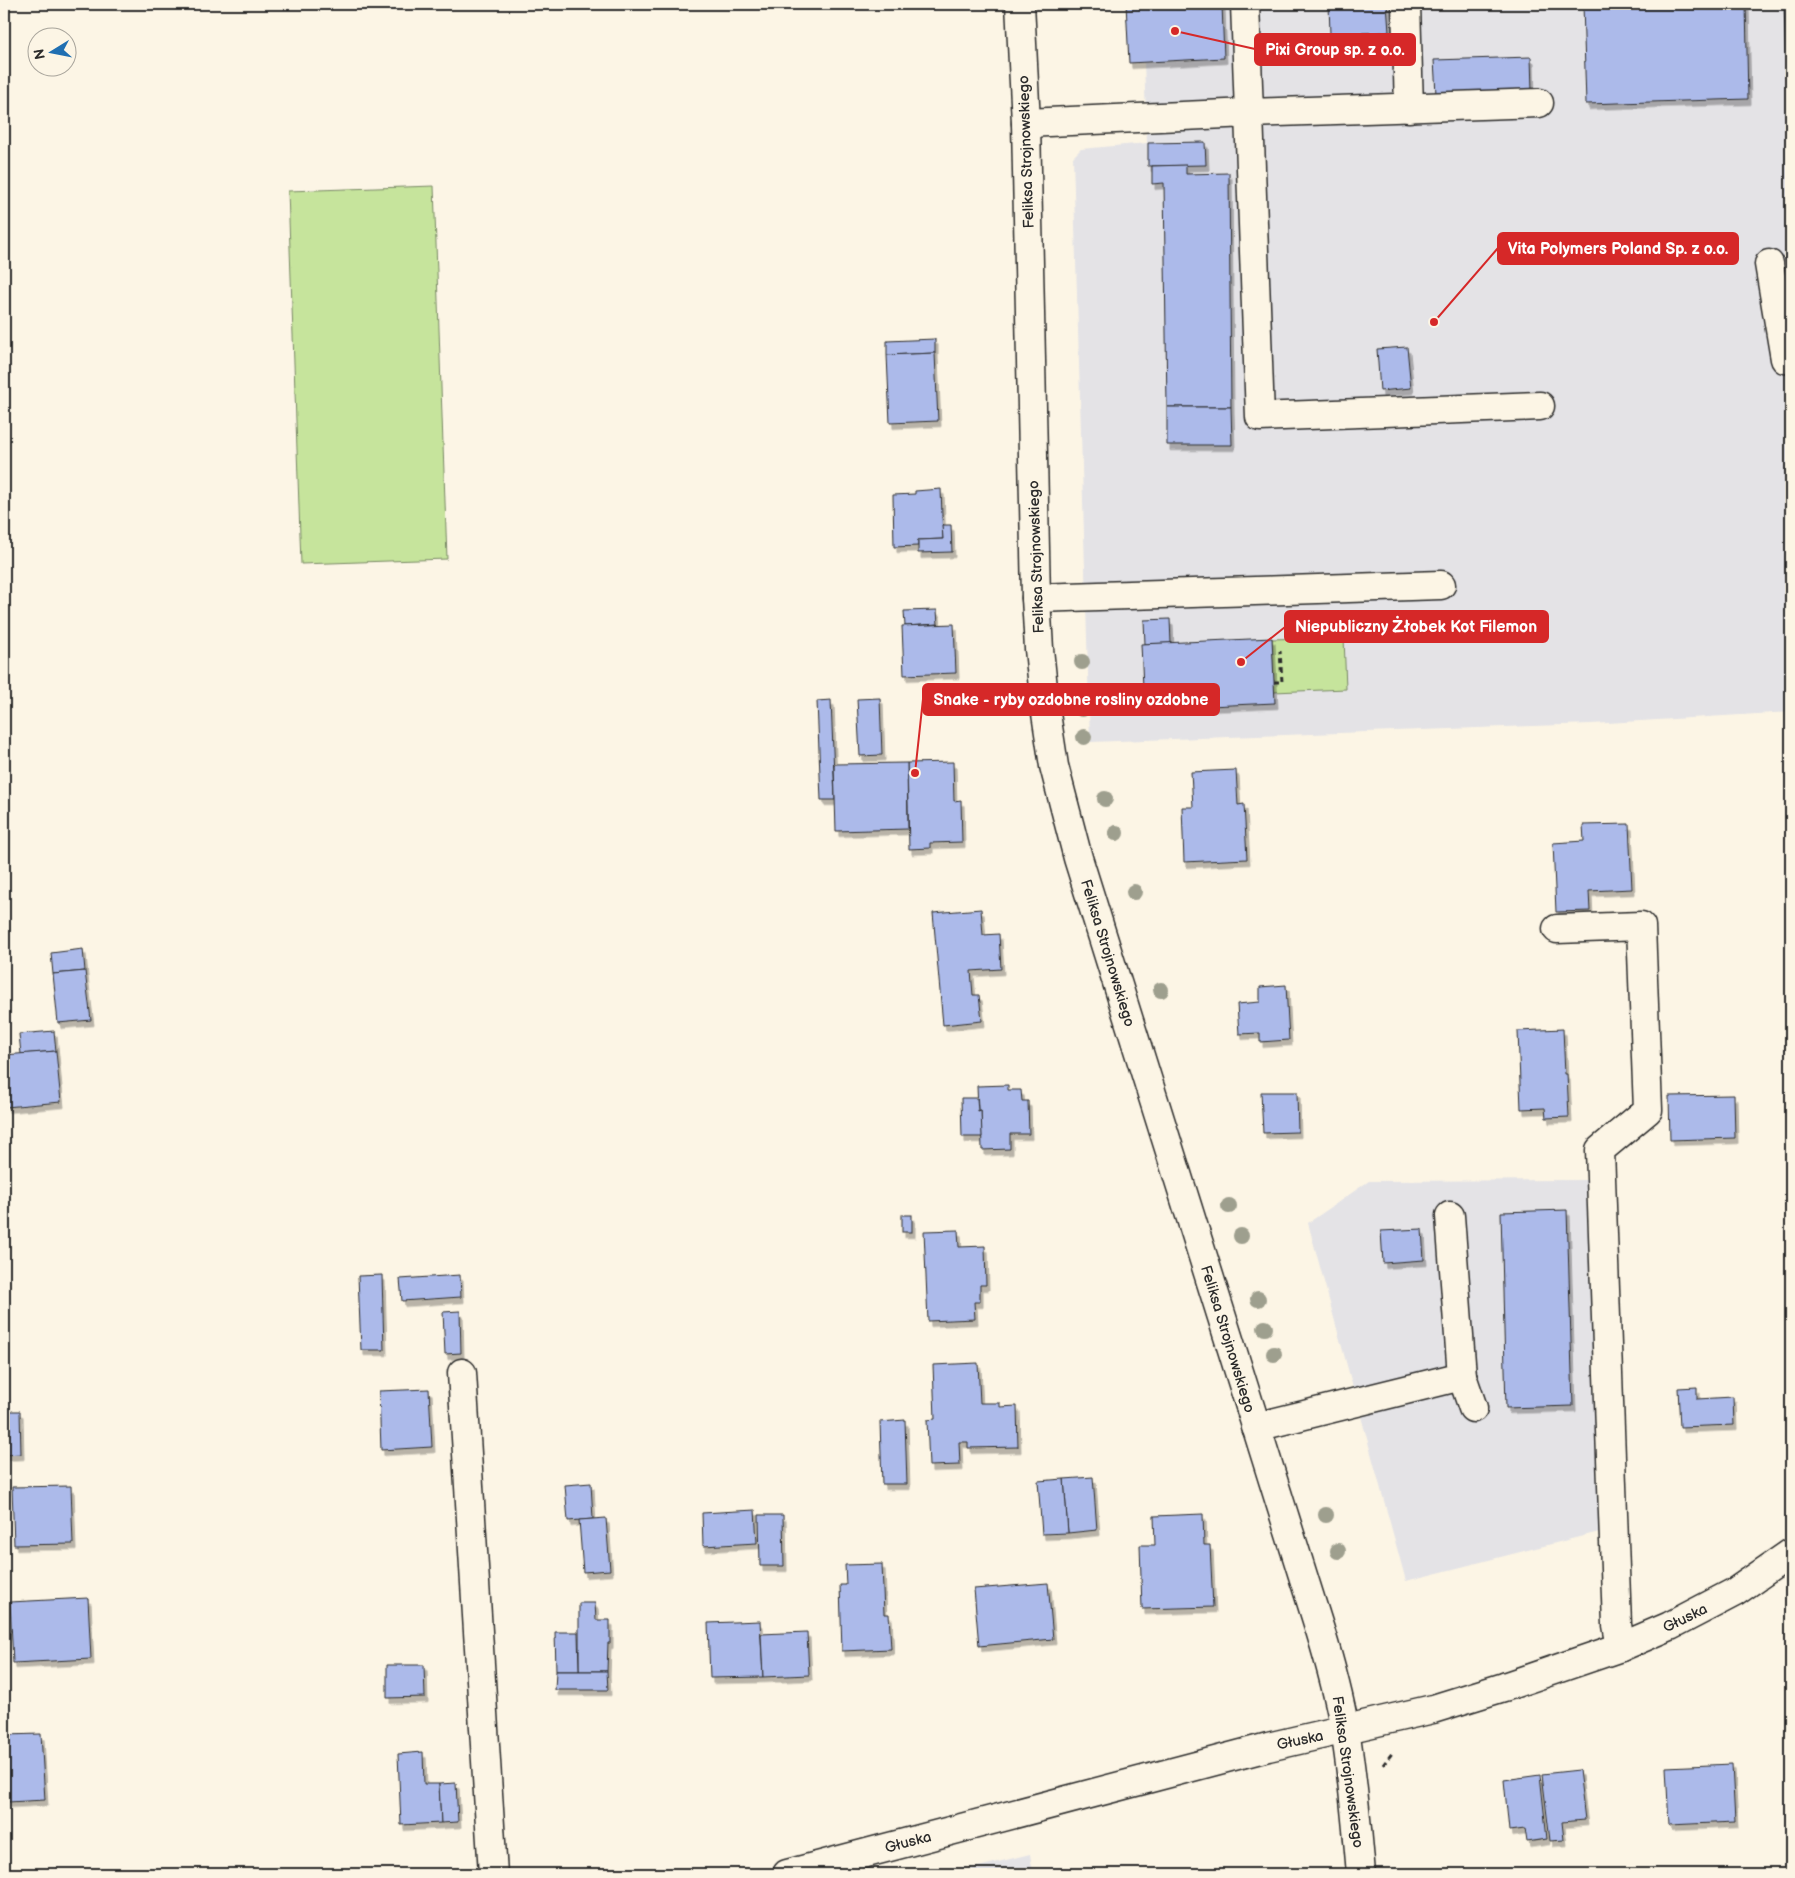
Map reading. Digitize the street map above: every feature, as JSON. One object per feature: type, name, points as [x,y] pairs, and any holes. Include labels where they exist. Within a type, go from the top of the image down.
[{"type":"street","name":"Feliksa Strojnowskiego","points":[[1020,4],[1026,124],[1036,598],[1045,707],[1054,766],[1078,858],[1335,1683],[1345,1730],[1357,1816],[1361,1874]]},
{"type":"street","points":[[1245,4],[1260,417],[1540,406]]},
{"type":"street","points":[[1406,4],[1409,108]]},
{"type":"street","points":[[1026,124],[1539,103]]},
{"type":"street","points":[[1769,264],[1785,359],[1791,360]]},
{"type":"street","points":[[1036,598],[1440,585]]},
{"type":"street","points":[[1557,929],[1641,926],[1648,1110],[1600,1150],[1617,1625],[1621,1647]]},
{"type":"street","points":[[1450,1216],[1462,1376],[1473,1408]]},
{"type":"street","points":[[462,1373],[493,1874]]},
{"type":"street","points":[[1256,1427],[1462,1376]]},
{"type":"street","name":"Głuska","points":[[788,1874],[1268,1747],[1433,1709],[1490,1692],[1621,1647],[1670,1626],[1741,1588],[1791,1552]]},
{"type":"path","points":[[1274,682],[1282,682],[1280,651]]},
{"type":"shaded area","points":[[1126,4],[1791,4],[1791,712],[1591,724],[1090,742],[1073,157],[1081,149],[1147,143],[1144,62],[1129,63]]},
{"type":"shaded area","points":[[1586,1180],[1599,1532],[1406,1581],[1308,1223],[1369,1181]]},
{"type":"shaded area","points":[[1030,1854],[1033,1874],[950,1874]]},
{"type":"green space","points":[[434,186],[447,559],[301,564],[288,191]]},
{"type":"green space","points":[[1344,637],[1346,689],[1274,692],[1272,639]]},
{"type":"building","points":[[1126,4],[1222,4],[1224,58],[1129,63]]},
{"type":"building","points":[[1329,4],[1387,4],[1389,32],[1330,34]]},
{"type":"building","points":[[1583,4],[1746,4],[1748,99],[1586,104]]},
{"type":"building","points":[[1784,4],[1791,4],[1791,98],[1787,98]]},
{"type":"building","points":[[1531,57],[1532,91],[1436,94],[1434,60]]},
{"type":"building","points":[[1205,142],[1206,165],[1148,166],[1148,143]]},
{"type":"building","points":[[1186,165],[1186,174],[1229,173],[1231,407],[1167,407],[1164,183],[1152,184],[1152,166]]},
{"type":"building","points":[[935,339],[935,353],[887,355],[887,341]]},
{"type":"building","points":[[1407,347],[1411,388],[1380,391],[1377,349]]},
{"type":"building","points":[[935,353],[938,421],[890,423],[887,355]]},
{"type":"building","points":[[1167,407],[1231,407],[1232,445],[1167,445]]},
{"type":"building","points":[[941,489],[943,539],[918,540],[918,546],[894,547],[893,495],[915,494],[915,491]]},
{"type":"building","points":[[942,525],[951,525],[952,552],[918,553],[918,540],[943,539]]},
{"type":"building","points":[[937,610],[938,624],[905,626],[904,611]]},
{"type":"building","points":[[1170,619],[1171,643],[1145,644],[1144,620]]},
{"type":"building","points":[[954,624],[956,673],[904,675],[902,626]]},
{"type":"building","points":[[1272,638],[1275,703],[1144,709],[1141,644]]},
{"type":"building","points":[[880,698],[882,755],[860,756],[857,699]]},
{"type":"building","points":[[831,700],[835,800],[821,800],[817,701]]},
{"type":"building","points":[[953,762],[954,801],[961,800],[962,842],[930,843],[930,848],[909,849],[907,763]]},
{"type":"building","points":[[907,763],[908,829],[836,831],[834,764]]},
{"type":"building","points":[[1236,770],[1238,805],[1244,804],[1247,859],[1184,862],[1182,807],[1193,807],[1191,772]]},
{"type":"building","points":[[1629,824],[1632,889],[1589,891],[1590,911],[1556,912],[1553,843],[1584,841],[1583,825]]},
{"type":"building","points":[[981,909],[983,935],[999,934],[1001,969],[971,971],[973,995],[979,995],[982,1021],[943,1025],[933,913]]},
{"type":"building","points":[[83,949],[85,971],[53,974],[51,953]]},
{"type":"building","points":[[85,971],[91,1020],[58,1023],[53,974]]},
{"type":"building","points":[[1286,985],[1289,1040],[1260,1042],[1260,1033],[1239,1034],[1237,1004],[1260,1002],[1260,987]]},
{"type":"building","points":[[1563,1029],[1569,1117],[1546,1118],[1545,1108],[1521,1109],[1518,1031]]},
{"type":"building","points":[[54,1031],[56,1051],[21,1054],[19,1034]]},
{"type":"building","points":[[56,1051],[61,1102],[6,1107],[4,1055]]},
{"type":"building","points":[[1008,1085],[1008,1090],[1021,1090],[1022,1101],[1028,1101],[1029,1134],[1010,1134],[1010,1149],[982,1150],[981,1110],[978,1111],[977,1086]]},
{"type":"building","points":[[1261,1092],[1297,1092],[1298,1132],[1263,1133]]},
{"type":"building","points":[[1734,1095],[1735,1138],[1670,1140],[1669,1096]]},
{"type":"building","points":[[961,1098],[977,1098],[978,1111],[981,1110],[982,1137],[962,1137]]},
{"type":"building","points":[[1567,1210],[1573,1406],[1506,1408],[1501,1212]]},
{"type":"building","points":[[902,1215],[912,1215],[912,1232],[902,1232]]},
{"type":"building","points":[[1422,1229],[1424,1260],[1383,1263],[1381,1231]]},
{"type":"building","points":[[958,1230],[959,1247],[985,1246],[986,1285],[980,1285],[980,1302],[974,1302],[975,1319],[928,1321],[924,1231]]},
{"type":"building","points":[[382,1275],[384,1350],[361,1350],[358,1276]]},
{"type":"building","points":[[460,1275],[461,1297],[402,1301],[400,1279]]},
{"type":"building","points":[[460,1311],[461,1353],[445,1354],[443,1312]]},
{"type":"building","points":[[978,1363],[980,1403],[1000,1403],[1000,1407],[1017,1406],[1018,1447],[968,1448],[968,1442],[959,1442],[960,1465],[929,1466],[927,1420],[935,1419],[933,1365]]},
{"type":"building","points":[[1697,1387],[1697,1399],[1733,1397],[1734,1425],[1680,1427],[1678,1388]]},
{"type":"building","points":[[429,1389],[432,1447],[381,1450],[379,1391]]},
{"type":"building","points":[[4,1411],[20,1411],[21,1454],[4,1455]]},
{"type":"building","points":[[905,1420],[907,1484],[882,1484],[880,1422]]},
{"type":"building","points":[[1093,1477],[1097,1530],[1068,1533],[1064,1479]]},
{"type":"building","points":[[1064,1479],[1068,1533],[1042,1534],[1038,1481]]},
{"type":"building","points":[[591,1483],[593,1519],[568,1521],[565,1485]]},
{"type":"building","points":[[71,1486],[73,1544],[14,1545],[12,1487]]},
{"type":"building","points":[[755,1510],[757,1543],[703,1546],[702,1513]]},
{"type":"building","points":[[1203,1514],[1204,1545],[1210,1545],[1213,1607],[1142,1609],[1140,1545],[1155,1545],[1154,1516]]},
{"type":"building","points":[[759,1515],[783,1515],[784,1566],[760,1566]]},
{"type":"building","points":[[606,1518],[610,1570],[583,1572],[579,1520]]},
{"type":"building","points":[[882,1564],[884,1614],[889,1614],[891,1649],[842,1651],[840,1585],[846,1585],[845,1565]]},
{"type":"building","points":[[1048,1583],[1053,1639],[979,1646],[974,1589]]},
{"type":"building","points":[[88,1598],[91,1659],[13,1663],[10,1602]]},
{"type":"building","points":[[579,1603],[595,1603],[596,1620],[610,1620],[607,1671],[579,1671]]},
{"type":"building","points":[[760,1621],[763,1677],[710,1678],[708,1623]]},
{"type":"building","points":[[555,1632],[578,1632],[579,1671],[556,1671]]},
{"type":"building","points":[[807,1632],[809,1675],[763,1677],[761,1634]]},
{"type":"building","points":[[387,1665],[424,1665],[425,1697],[387,1698]]},
{"type":"building","points":[[556,1671],[607,1671],[608,1690],[555,1690]]},
{"type":"building","points":[[41,1734],[45,1800],[8,1802],[5,1735]]},
{"type":"building","points":[[423,1752],[424,1784],[439,1784],[441,1823],[401,1825],[398,1754]]},
{"type":"building","points":[[1732,1764],[1735,1822],[1669,1825],[1666,1767]]},
{"type":"building","points":[[1579,1770],[1585,1820],[1562,1822],[1564,1840],[1550,1841],[1542,1774]]},
{"type":"building","points":[[1540,1775],[1547,1839],[1527,1842],[1525,1829],[1509,1831],[1504,1780]]},
{"type":"building","points":[[456,1783],[458,1822],[441,1823],[439,1784]]},
{"type":"building","points":[[1787,1851],[1791,1851],[1791,1874],[1788,1874]]},
{"type":"place","name":"Pixi Group sp. z o.o.","points":[[1175,31]]},
{"type":"place","name":"Vita Polymers Poland Sp. z o.o.","points":[[1434,322]]},
{"type":"place","name":"Niepubliczny Żłobek Kot Filemon","points":[[1241,662]]},
{"type":"place","name":"Snake - ryby ozdobne rosliny ozdobne","points":[[915,773]]}]
